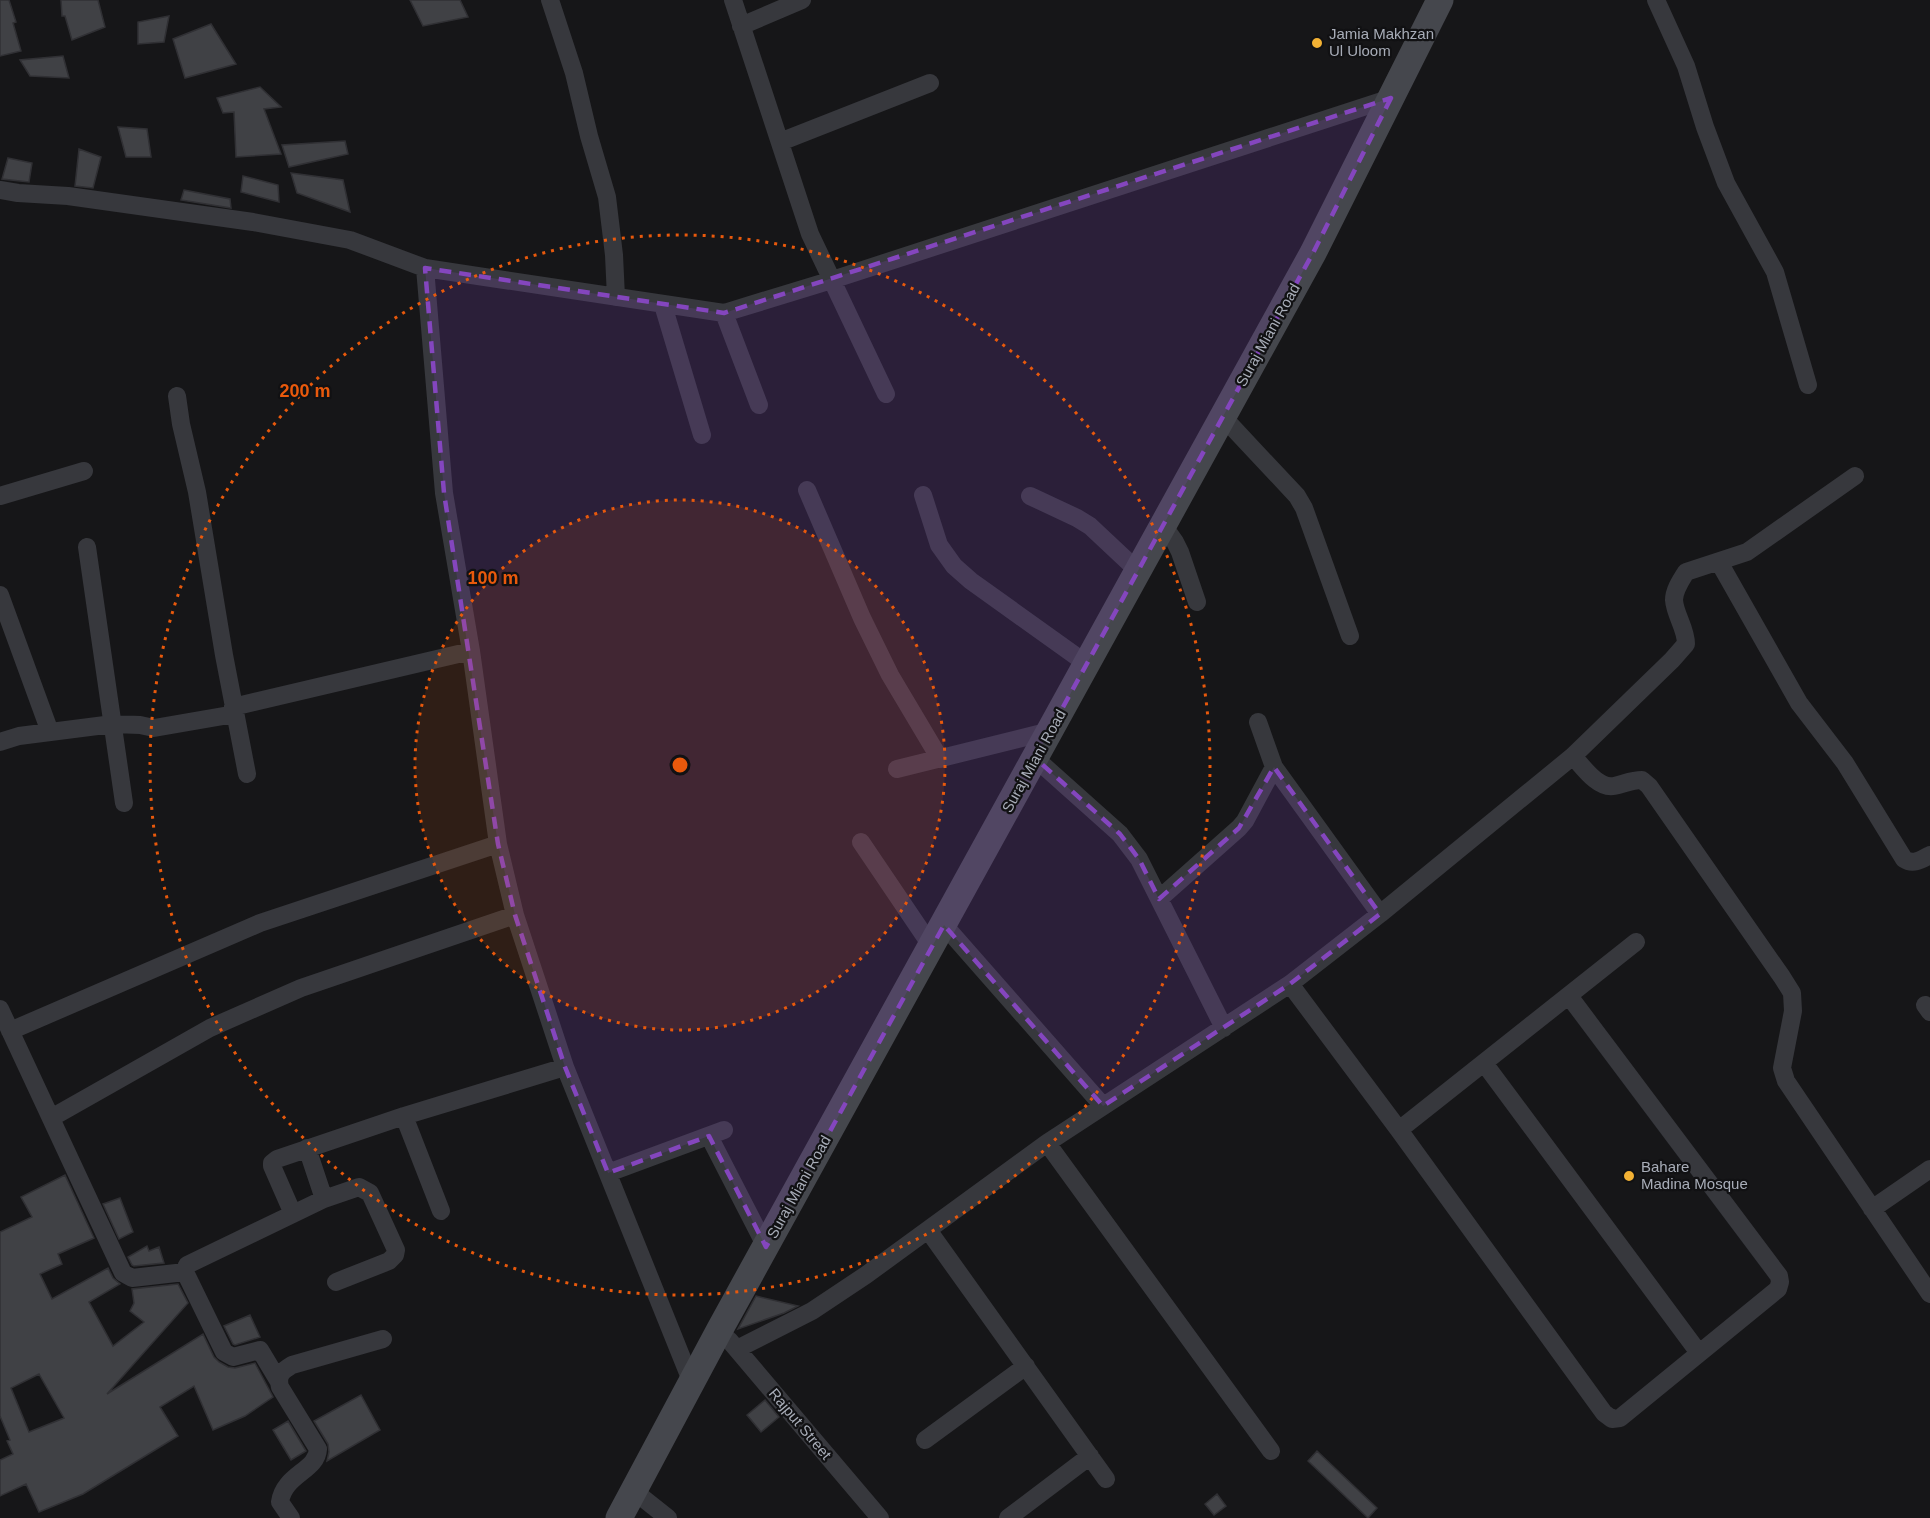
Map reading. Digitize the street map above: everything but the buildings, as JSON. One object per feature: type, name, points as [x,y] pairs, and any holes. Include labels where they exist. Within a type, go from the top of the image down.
[{"type":"street","points":[[550,0],[574,73],[607,198],[614,255],[616,297]]},
{"type":"street","points":[[733,0],[810,234],[886,394]]},
{"type":"street","points":[[741,26],[802,0]]},
{"type":"street","name":"Suraj Miani Road","points":[[619,1518],[692,1383],[729,1339],[766,1247],[1313,253],[1440,0]]},
{"type":"street","points":[[1656,0],[1686,66],[1726,183],[1774,272],[1808,385]]},
{"type":"street","points":[[780,142],[930,83]]},
{"type":"street","points":[[0,190],[18,194],[68,196],[274,226],[350,240],[424,268],[724,313],[1391,98]]},
{"type":"street","points":[[424,268],[444,493],[471,651],[498,844],[515,915],[565,1067],[692,1383]]},
{"type":"street","points":[[663,304],[702,435]]},
{"type":"street","points":[[724,313],[759,405]]},
{"type":"street","points":[[177,396],[197,492],[247,774]]},
{"type":"street","points":[[1222,417],[1298,496],[1350,636]]},
{"type":"street","points":[[0,496],[84,471]]},
{"type":"street","points":[[729,1339],[812,1311],[866,1275],[1047,1143],[1290,984],[1380,914],[1573,756],[1672,660],[1686,644],[1686,636],[1674,601],[1676,590],[1686,572],[1747,552],[1855,476]]},
{"type":"street","points":[[807,490],[862,618],[890,675],[940,759]]},
{"type":"street","points":[[923,495],[939,545],[954,566],[970,581],[1087,664]]},
{"type":"street","points":[[1030,496],[1090,526],[1138,571]]},
{"type":"street","points":[[1163,525],[1180,552],[1197,602]]},
{"type":"street","points":[[87,547],[123,803]]},
{"type":"street","points":[[1719,562],[1799,704],[1845,763],[1904,859],[1909,862],[1918,861],[1930,855]]},
{"type":"street","points":[[0,596],[50,732]]},
{"type":"street","points":[[0,742],[19,736],[113,724],[140,724],[160,728],[471,651]]},
{"type":"street","points":[[1258,722],[1274,767],[1380,914]]},
{"type":"street","points":[[897,769],[1050,731]]},
{"type":"street","points":[[1573,756],[1602,786],[1611,787],[1634,780],[1642,780],[1649,786],[1782,977],[1791,993],[1792,1011],[1782,1068],[1786,1081],[1930,1294]]},
{"type":"street","points":[[1035,758],[1120,834],[1140,859],[1224,1028]]},
{"type":"street","points":[[1159,899],[1239,828],[1274,767]]},
{"type":"street","points":[[861,842],[938,936],[1103,1106]]},
{"type":"street","points":[[10,1030],[260,923],[498,844]]},
{"type":"street","points":[[51,1118],[210,1028],[301,988],[515,915]]},
{"type":"street","points":[[1399,1130],[1636,942]]},
{"type":"street","points":[[1290,984],[1604,1413],[1612,1419],[1620,1418],[1778,1289],[1780,1282],[1779,1276],[1569,996]]},
{"type":"street","points":[[0,1009],[123,1273],[132,1278],[185,1272]]},
{"type":"street","points":[[1484,1063],[1699,1353]]},
{"type":"street","points":[[293,1214],[272,1166],[272,1162],[277,1159],[404,1116],[565,1067]]},
{"type":"street","points":[[404,1116],[441,1210]]},
{"type":"street","points":[[608,1173],[717,1133],[766,1247]]},
{"type":"street","points":[[1047,1143],[1271,1451]]},
{"type":"street","points":[[306,1148],[324,1199]]},
{"type":"street","points":[[1872,1209],[1930,1169]]},
{"type":"street","points":[[291,1518],[280,1502],[281,1494],[290,1481],[315,1460],[318,1449],[260,1350],[233,1357],[224,1352],[185,1272],[187,1265],[324,1199],[359,1186],[370,1193],[396,1250],[395,1255],[389,1261],[336,1282]]},
{"type":"street","points":[[928,1230],[1106,1479]]},
{"type":"street","points":[[278,1380],[284,1370],[292,1365],[383,1339]]},
{"type":"street","name":"Rajput Street","points":[[729,1339],[880,1518]]},
{"type":"street","points":[[925,1440],[1026,1366]]},
{"type":"street","points":[[1008,1518],[1090,1456]]},
{"type":"street","points":[[634,1491],[668,1518]]},
{"type":"highlighted area","points":[[1391,98],[1313,253],[1035,758],[1120,834],[1139,859],[1159,899],[1239,828],[1274,767],[1380,914],[1290,984],[1103,1106],[944,925],[766,1247],[709,1136],[608,1173],[565,1067],[515,915],[498,844],[444,493],[425,268],[724,313]]},
{"type":"place","name":"Jamia Makhzan Ul Uloom","points":[[1317,43]]},
{"type":"place","name":"Bahare Madina Mosque","points":[[1629,1176]]}]
